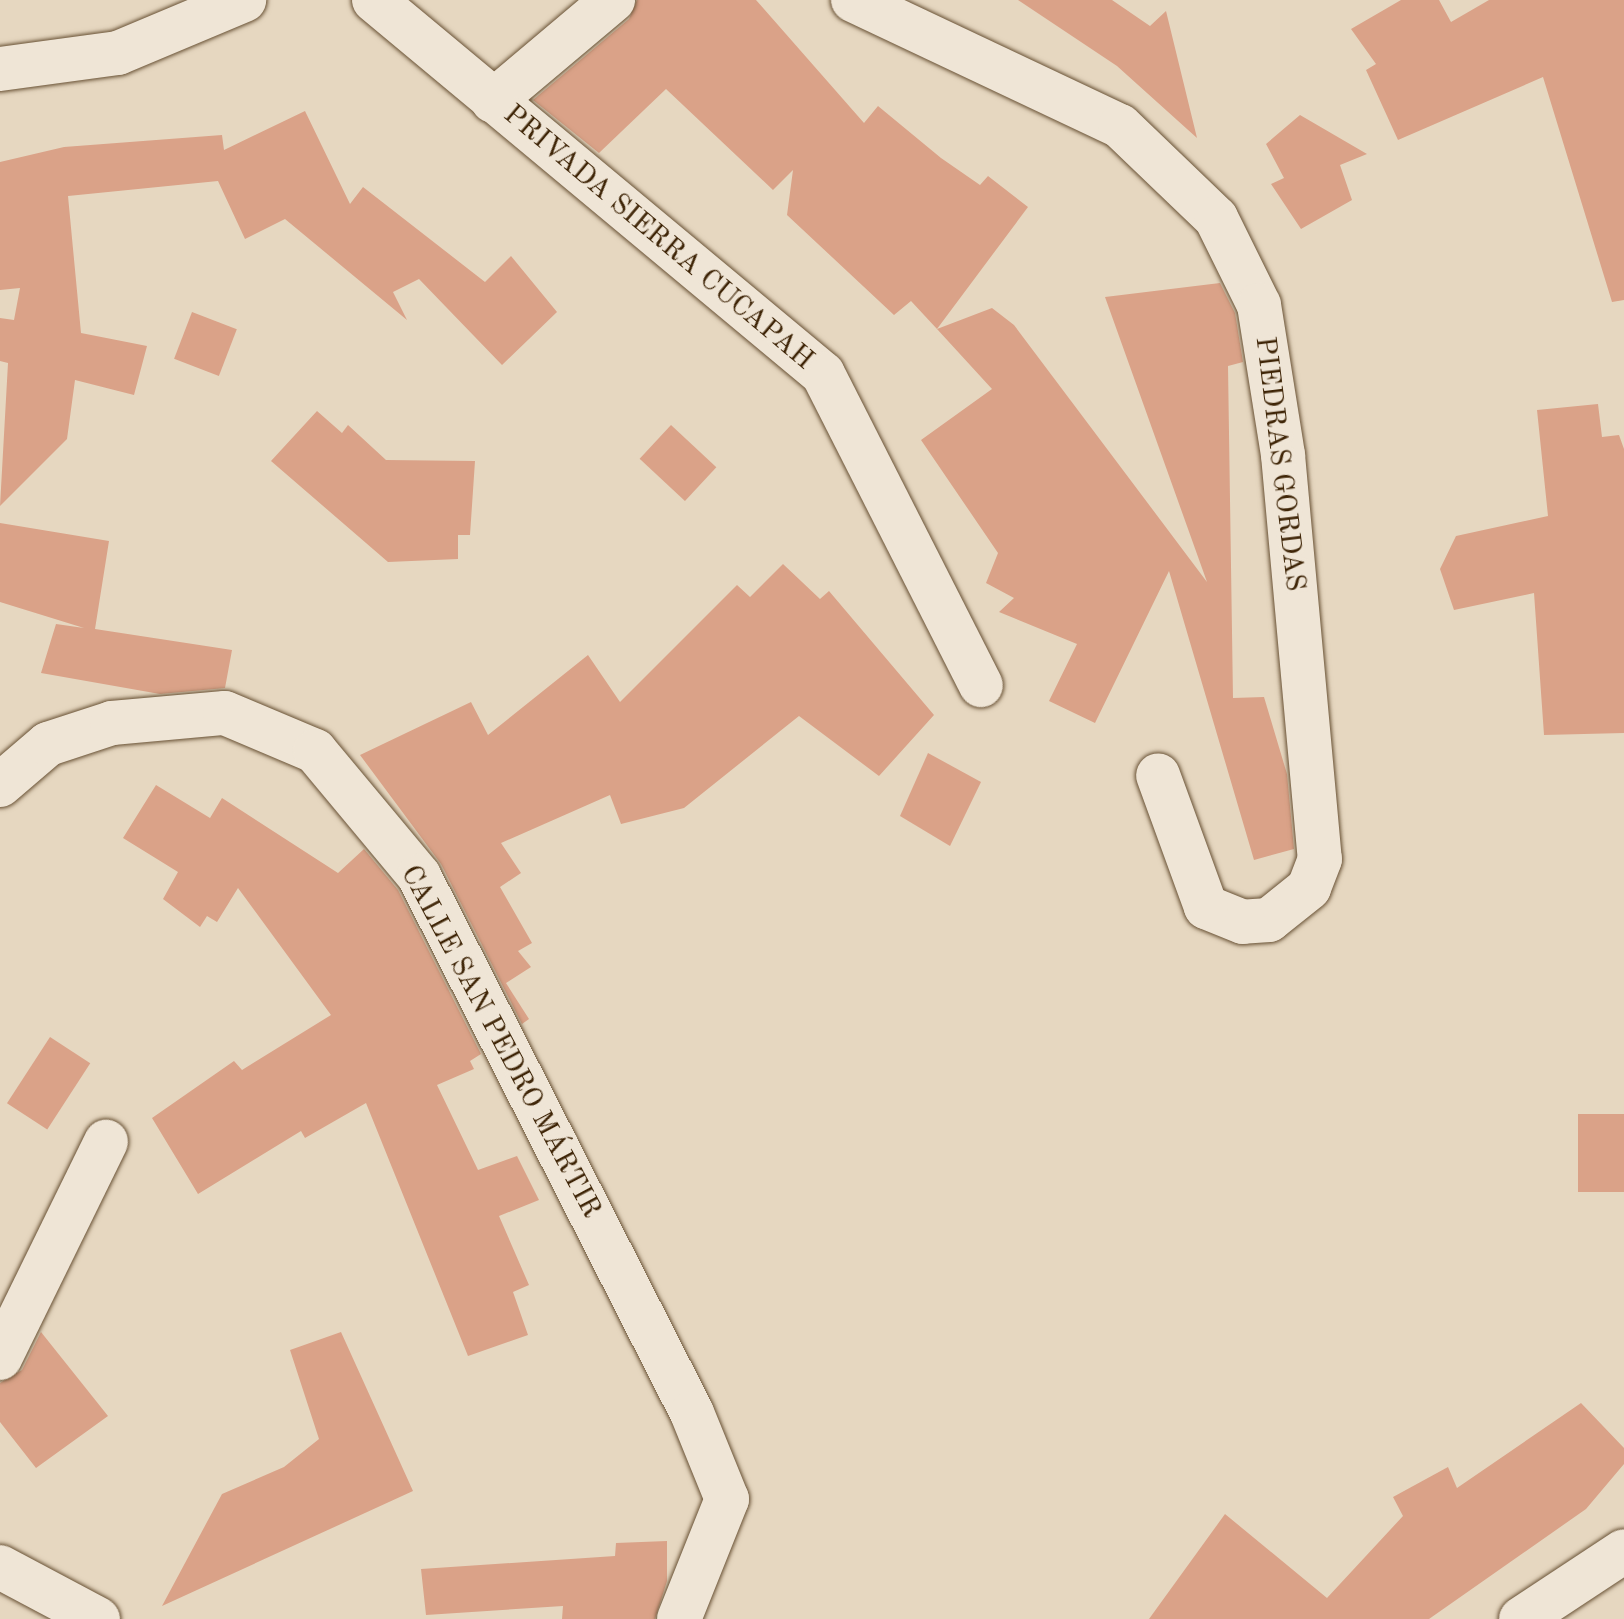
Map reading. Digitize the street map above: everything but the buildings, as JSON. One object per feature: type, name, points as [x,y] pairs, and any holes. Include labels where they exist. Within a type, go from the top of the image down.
[{"type":"street","points":[[0,69],[118,53],[244,0]]},
{"type":"street","name":"PRIVADA SIERRA CUCAPAH","points":[[374,0],[823,374],[981,685]]},
{"type":"street","points":[[493,101],[613,0]]},
{"type":"street","name":"PIEDRAS GORDAS","points":[[853,0],[1120,126],[1216,218],[1259,305],[1283,455],[1320,859],[1309,888],[1269,920],[1243,922],[1206,907],[1158,775]]},
{"type":"street","name":"CALLE SAN PEDRO MÁRTIR","points":[[0,785],[48,744],[112,723],[225,713],[315,751],[419,876],[692,1413],[727,1499],[679,1619]]},
{"type":"street","points":[[0,1358],[106,1142]]},
{"type":"street","points":[[1521,1619],[1624,1551]]},
{"type":"street","points":[[0,1567],[98,1619]]}]
